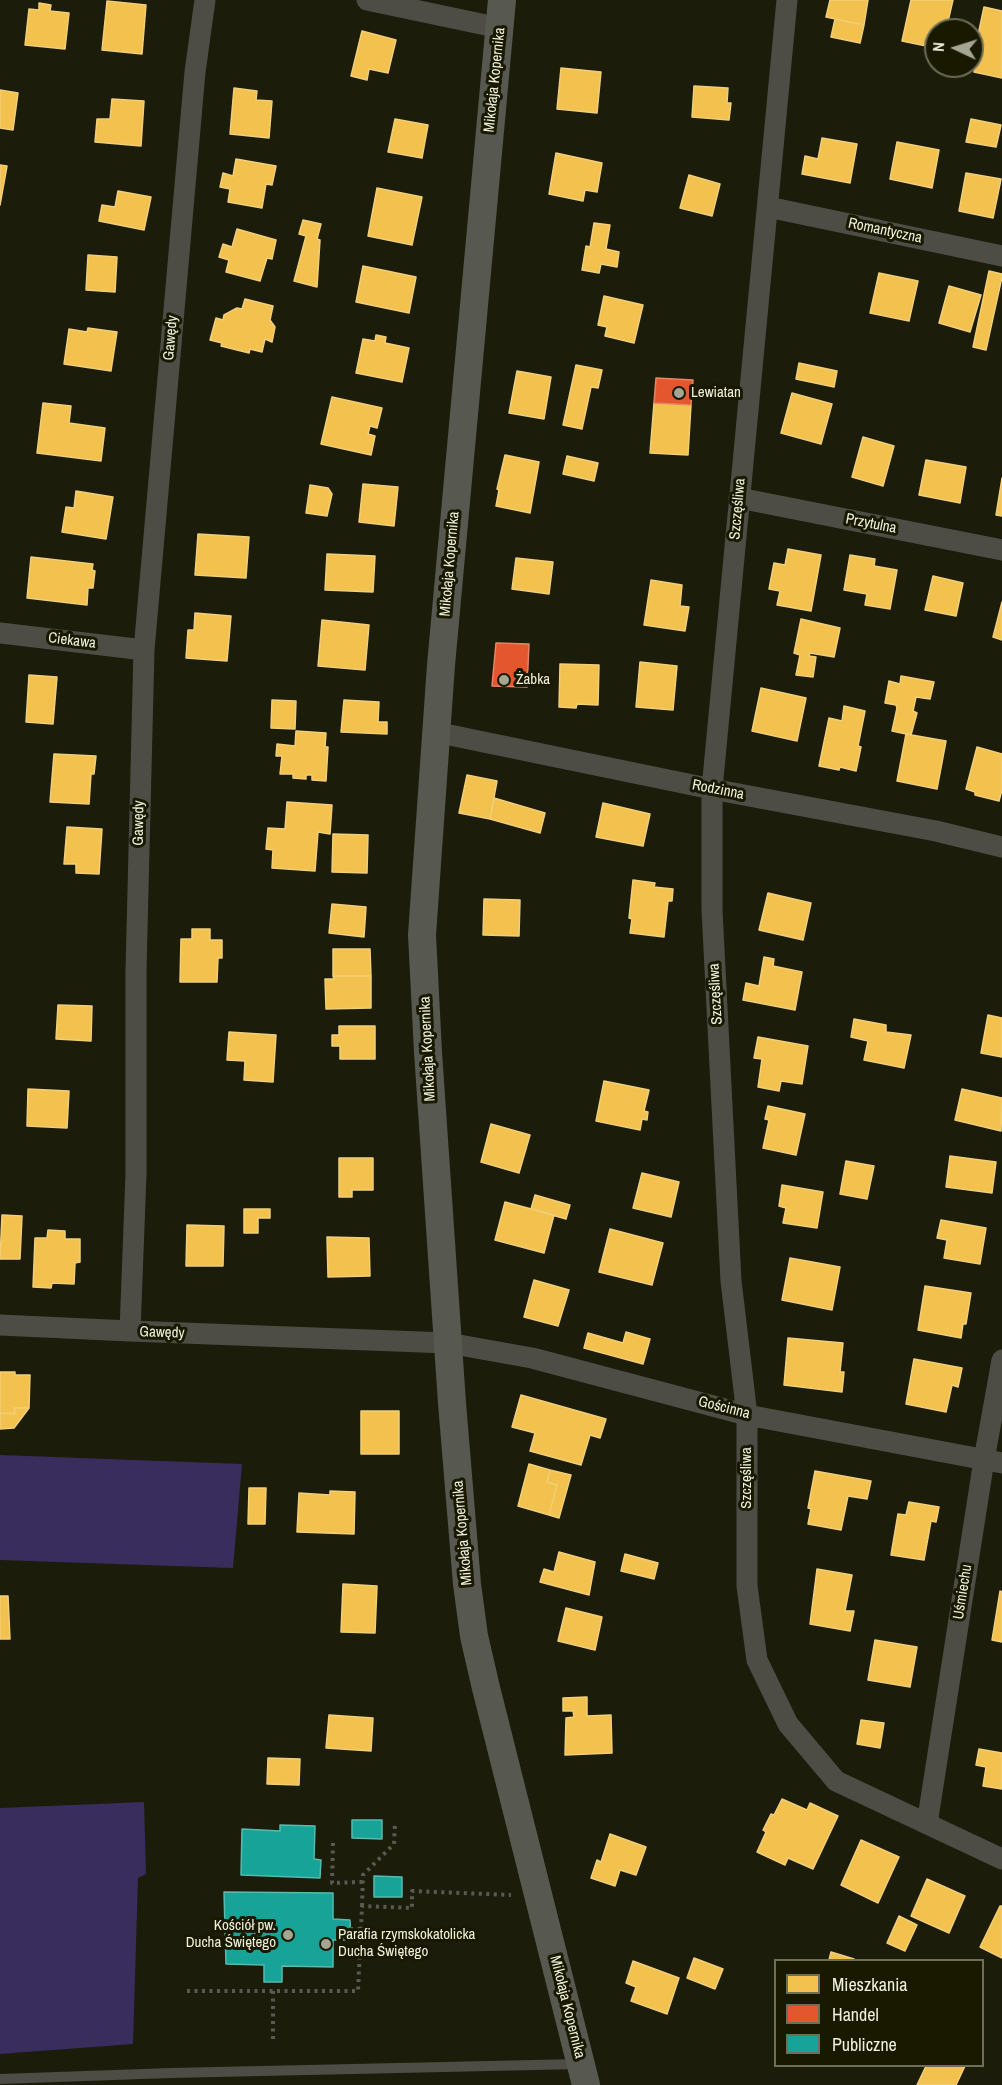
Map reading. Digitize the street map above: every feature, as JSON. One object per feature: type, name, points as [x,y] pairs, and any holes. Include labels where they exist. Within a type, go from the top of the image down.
[{"type":"street","name":"Gawędy","points":[[205,0],[195,72],[144,650],[136,958],[136,1174],[130,1331],[448,1343]]},
{"type":"street","points":[[367,0],[501,14]]},
{"type":"street","name":"Szczęśliwa","points":[[787,0],[712,789],[712,910],[730,1269],[747,1415],[747,1586],[758,1660],[788,1724],[836,1781],[1002,1859]]},
{"type":"street","name":"Mikołaja Kopernika","points":[[501,14],[435,732],[423,935],[428,1052],[448,1343],[467,1584],[474,1636],[583,2074]]},
{"type":"street","name":"Romantyczna","points":[[768,207],[1002,256]]},
{"type":"street","name":"Przytulna","points":[[739,498],[1002,550]]},
{"type":"street","name":"Ciekawa","points":[[0,633],[144,650]]},
{"type":"street","name":"Rodzinna","points":[[435,732],[1002,846]]},
{"type":"street","points":[[0,1325],[130,1331]]},
{"type":"street","name":"Gościnna","points":[[448,1343],[532,1358],[747,1415],[993,1462]]},
{"type":"street","name":"Uśmiechu","points":[[927,1824],[993,1462],[1002,1360]]},
{"type":"lane","points":[[0,2079],[171,2073],[583,2074]]},
{"type":"path","points":[[187,1991],[358,1991],[363,1875],[394,1844],[395,1823]]},
{"type":"path","points":[[333,1843],[332,1882],[363,1882]]},
{"type":"path","points":[[362,1906],[412,1908],[412,1891],[514,1895]]},
{"type":"path","points":[[350,1929],[362,1929]]},
{"type":"path","points":[[273,1991],[273,2040]]},
{"type":"shaded area","points":[[0,1455],[242,1464],[233,1568],[0,1560]]},
{"type":"shaded area","points":[[144,1802],[146,1874],[138,1878],[133,2044],[0,2054],[0,1808]]},
{"type":"building: Mieszkania","points":[[830,0],[868,0],[864,25],[826,17]]},
{"type":"building: Mieszkania","points":[[911,0],[953,0],[949,18],[924,18],[924,46],[902,41]]},
{"type":"building: Mieszkania","points":[[107,1],[146,5],[142,54],[102,50]]},
{"type":"building: Mieszkania","points":[[39,3],[51,5],[50,11],[69,13],[65,49],[25,45],[29,9],[39,10]]},
{"type":"building: Mieszkania","points":[[984,7],[1002,11],[1002,78],[984,74],[984,18],[982,18]]},
{"type":"building: Mieszkania","points":[[835,19],[864,25],[860,43],[831,37]]},
{"type":"building: Mieszkania","points":[[362,31],[396,40],[388,73],[369,69],[367,80],[351,76]]},
{"type":"building: Mieszkania","points":[[561,68],[601,72],[597,113],[557,109]]},
{"type":"building: Mieszkania","points":[[694,86],[728,88],[727,103],[731,103],[729,120],[692,117]]},
{"type":"building: Mieszkania","points":[[234,88],[257,91],[256,100],[272,101],[269,138],[230,134]]},
{"type":"building: Mieszkania","points":[[0,90],[18,93],[13,130],[0,128]]},
{"type":"building: Mieszkania","points":[[112,99],[144,101],[141,146],[95,142],[97,119],[110,119]]},
{"type":"building: Mieszkania","points":[[395,119],[428,125],[422,158],[388,152]]},
{"type":"building: Mieszkania","points":[[971,119],[1001,125],[996,147],[966,142]]},
{"type":"building: Mieszkania","points":[[822,138],[857,144],[850,183],[802,174],[805,156],[818,159]]},
{"type":"building: Mieszkania","points":[[897,142],[939,150],[932,188],[890,179]]},
{"type":"building: Mieszkania","points":[[556,153],[602,163],[597,192],[585,190],[583,201],[549,194]]},
{"type":"building: Mieszkania","points":[[236,159],[276,166],[272,185],[266,184],[262,208],[228,202],[230,189],[220,187],[223,173],[233,176]]},
{"type":"building: Mieszkania","points":[[0,165],[7,166],[0,205]]},
{"type":"building: Mieszkania","points":[[966,173],[1001,179],[993,218],[959,211]]},
{"type":"building: Mieszkania","points":[[689,175],[720,184],[712,216],[680,208]]},
{"type":"building: Mieszkania","points":[[377,188],[422,197],[412,245],[368,236]]},
{"type":"building: Mieszkania","points":[[118,191],[151,197],[144,230],[99,221],[102,205],[115,207]]},
{"type":"building: Mieszkania","points":[[303,220],[321,224],[317,239],[320,240],[317,287],[294,281],[306,236],[299,234]]},
{"type":"building: Mieszkania","points":[[594,223],[610,225],[606,249],[619,252],[617,267],[601,264],[599,273],[582,270],[586,246],[590,247]]},
{"type":"building: Mieszkania","points":[[237,229],[276,240],[272,259],[267,258],[260,281],[226,272],[229,260],[219,257],[223,244],[232,247]]},
{"type":"building: Mieszkania","points":[[88,255],[117,257],[115,292],[86,290]]},
{"type":"building: Mieszkania","points":[[363,266],[416,277],[409,313],[356,302]]},
{"type":"building: Mieszkania","points":[[989,271],[1002,274],[1002,277],[986,350],[973,347]]},
{"type":"building: Mieszkania","points":[[879,273],[918,281],[909,321],[870,313]]},
{"type":"building: Mieszkania","points":[[949,286],[981,295],[970,332],[939,323]]},
{"type":"building: Mieszkania","points":[[604,296],[643,305],[634,343],[605,336],[607,327],[598,325]]},
{"type":"building: Mieszkania","points":[[245,299],[273,306],[270,320],[275,327],[272,342],[265,339],[262,352],[250,349],[249,353],[221,346],[222,343],[210,340],[216,318],[223,320],[224,315],[237,308],[242,309]]},
{"type":"building: Mieszkania","points":[[88,328],[117,332],[111,371],[64,364],[69,329],[87,332]]},
{"type":"building: Mieszkania","points":[[376,335],[386,337],[385,343],[409,348],[402,382],[356,373],[363,339],[375,341]]},
{"type":"building: Mieszkania","points":[[799,363],[837,371],[834,387],[796,379]]},
{"type":"building: Mieszkania","points":[[576,365],[602,370],[598,388],[591,387],[582,429],[563,425]]},
{"type":"building: Mieszkania","points":[[517,371],[551,377],[544,419],[509,413]]},
{"type":"building: Mieszkania","points":[[792,393],[832,404],[821,444],[781,433]]},
{"type":"building: Mieszkania","points":[[332,397],[382,408],[377,428],[370,426],[368,434],[375,436],[371,455],[321,444]]},
{"type":"building: Mieszkania","points":[[43,403],[71,406],[69,423],[105,428],[101,461],[37,453]]},
{"type":"building: Mieszkania","points":[[654,403],[691,405],[688,455],[650,453]]},
{"type":"building: Mieszkania","points":[[863,437],[894,446],[883,486],[852,477]]},
{"type":"building: Mieszkania","points":[[505,455],[539,462],[530,513],[496,506],[499,490],[497,489]]},
{"type":"building: Mieszkania","points":[[567,456],[598,463],[594,481],[563,474]]},
{"type":"building: Mieszkania","points":[[926,460],[966,467],[960,503],[919,495]]},
{"type":"building: Mieszkania","points":[[1002,478],[1002,516],[996,515]]},
{"type":"building: Mieszkania","points":[[363,484],[398,487],[394,526],[359,522]]},
{"type":"building: Mieszkania","points":[[310,485],[328,488],[332,494],[327,516],[306,513]]},
{"type":"building: Mieszkania","points":[[76,491],[113,497],[106,539],[62,532],[66,507],[74,508]]},
{"type":"building: Mieszkania","points":[[198,534],[249,537],[246,578],[195,575]]},
{"type":"building: Mieszkania","points":[[788,549],[821,555],[811,611],[777,605],[780,591],[769,589],[774,563],[785,565]]},
{"type":"building: Mieszkania","points":[[327,554],[375,556],[373,592],[325,590]]},
{"type":"building: Mieszkania","points":[[850,555],[875,559],[874,566],[897,570],[890,609],[865,605],[867,594],[844,590]]},
{"type":"building: Mieszkania","points":[[31,557],[93,564],[92,570],[95,571],[93,588],[88,588],[87,605],[27,598]]},
{"type":"building: Mieszkania","points":[[516,558],[553,562],[549,594],[512,589]]},
{"type":"building: Mieszkania","points":[[933,576],[963,583],[956,616],[925,610]]},
{"type":"building: Mieszkania","points":[[651,580],[682,585],[680,606],[689,607],[685,631],[644,625]]},
{"type":"building: Mieszkania","points":[[1002,602],[1002,640],[993,637]]},
{"type":"building: Mieszkania","points":[[195,613],[231,616],[227,661],[186,658],[188,630],[194,630]]},
{"type":"building: Mieszkania","points":[[801,619],[840,628],[834,657],[810,653],[809,656],[816,657],[813,677],[796,675],[800,655],[794,653]]},
{"type":"building: Mieszkania","points":[[322,620],[369,625],[365,670],[318,666]]},
{"type":"building: Mieszkania","points":[[640,662],[677,666],[673,710],[636,707]]},
{"type":"building: Mieszkania","points":[[560,664],[599,665],[598,705],[577,704],[576,708],[559,707]]},
{"type":"building: Mieszkania","points":[[29,675],[57,677],[53,724],[26,722]]},
{"type":"building: Mieszkania","points":[[901,676],[934,682],[930,699],[916,697],[913,711],[917,713],[911,735],[892,731],[897,708],[896,705],[885,703],[889,681],[900,684]]},
{"type":"building: Mieszkania","points":[[761,688],[806,698],[797,741],[752,731]]},
{"type":"building: Mieszkania","points":[[272,700],[296,701],[295,729],[271,728]]},
{"type":"building: Mieszkania","points":[[344,700],[379,702],[378,722],[387,722],[387,734],[341,732]]},
{"type":"building: Mieszkania","points":[[844,706],[865,711],[856,771],[840,767],[839,770],[819,766],[829,718],[842,721]]},
{"type":"building: Mieszkania","points":[[296,731],[326,733],[325,747],[328,747],[326,781],[312,780],[312,775],[306,775],[306,779],[293,778],[293,774],[280,774],[282,756],[276,756],[277,744],[295,746]]},
{"type":"building: Mieszkania","points":[[906,734],[946,741],[937,789],[897,781]]},
{"type":"building: Mieszkania","points":[[977,747],[1002,754],[1002,790],[999,801],[975,795],[975,792],[966,789]]},
{"type":"building: Mieszkania","points":[[54,754],[96,756],[94,774],[91,774],[89,804],[50,802]]},
{"type":"building: Mieszkania","points":[[467,775],[497,781],[490,819],[459,813]]},
{"type":"building: Mieszkania","points":[[494,798],[545,813],[540,833],[490,819]]},
{"type":"building: Mieszkania","points":[[287,802],[332,805],[330,834],[318,832],[315,871],[272,868],[273,850],[266,849],[268,828],[285,829]]},
{"type":"building: Mieszkania","points":[[603,803],[650,814],[643,846],[596,837]]},
{"type":"building: Mieszkania","points":[[67,827],[102,829],[99,874],[76,873],[76,864],[64,864]]},
{"type":"building: Mieszkania","points":[[333,834],[368,835],[367,873],[332,872]]},
{"type":"building: Mieszkania","points":[[633,880],[655,883],[654,887],[673,889],[672,901],[668,901],[664,937],[630,933],[632,919],[629,918]]},
{"type":"building: Mieszkania","points":[[768,893],[811,903],[803,940],[759,930]]},
{"type":"building: Mieszkania","points":[[484,899],[520,900],[519,936],[483,935]]},
{"type":"building: Mieszkania","points":[[332,904],[366,907],[364,937],[329,933]]},
{"type":"building: Mieszkania","points":[[192,929],[210,929],[210,940],[222,940],[222,958],[218,958],[217,982],[180,982],[181,939],[192,939]]},
{"type":"building: Mieszkania","points":[[333,949],[370,949],[371,976],[333,976]]},
{"type":"building: Mieszkania","points":[[764,957],[774,959],[773,966],[802,972],[795,1010],[743,1000],[746,983],[759,986]]},
{"type":"building: Mieszkania","points":[[333,976],[371,976],[371,1008],[326,1009],[325,979],[334,979]]},
{"type":"building: Mieszkania","points":[[58,1005],[92,1006],[91,1041],[56,1039]]},
{"type":"building: Mieszkania","points":[[988,1015],[1002,1018],[1002,1057],[981,1053]]},
{"type":"building: Mieszkania","points":[[854,1019],[886,1025],[886,1032],[911,1035],[904,1068],[864,1060],[868,1041],[851,1037]]},
{"type":"building: Mieszkania","points":[[339,1026],[375,1026],[375,1059],[340,1059],[340,1046],[332,1046],[332,1035],[339,1035]]},
{"type":"building: Mieszkania","points":[[229,1032],[276,1035],[273,1082],[244,1080],[245,1061],[227,1060]]},
{"type":"building: Mieszkania","points":[[758,1037],[808,1046],[802,1084],[781,1081],[779,1091],[758,1087],[762,1059],[754,1058]]},
{"type":"building: Mieszkania","points":[[604,1081],[649,1090],[644,1111],[648,1112],[647,1120],[642,1119],[640,1130],[596,1121]]},
{"type":"building: Mieszkania","points":[[28,1089],[69,1091],[67,1128],[27,1126]]},
{"type":"building: Mieszkania","points":[[962,1089],[1002,1098],[1001,1131],[955,1120]]},
{"type":"building: Mieszkania","points":[[768,1106],[805,1114],[796,1155],[763,1148],[769,1120],[765,1119]]},
{"type":"building: Mieszkania","points":[[491,1124],[530,1135],[519,1173],[481,1162]]},
{"type":"building: Mieszkania","points":[[950,1156],[996,1162],[992,1193],[946,1187]]},
{"type":"building: Mieszkania","points":[[339,1158],[373,1158],[373,1190],[352,1190],[352,1197],[339,1197]]},
{"type":"building: Mieszkania","points":[[846,1161],[874,1166],[867,1199],[840,1194]]},
{"type":"building: Mieszkania","points":[[642,1173],[679,1182],[671,1217],[633,1208]]},
{"type":"building: Mieszkania","points":[[782,1185],[823,1192],[817,1228],[783,1223],[786,1208],[779,1206]]},
{"type":"building: Mieszkania","points":[[535,1195],[570,1205],[566,1219],[531,1209]]},
{"type":"building: Mieszkania","points":[[505,1202],[554,1215],[544,1253],[495,1240]]},
{"type":"building: Mieszkania","points":[[244,1209],[270,1209],[270,1218],[258,1218],[258,1233],[244,1233]]},
{"type":"building: Mieszkania","points":[[2,1215],[22,1216],[20,1259],[0,1259]]},
{"type":"building: Mieszkania","points":[[941,1220],[986,1228],[980,1264],[944,1258],[947,1240],[937,1238]]},
{"type":"building: Mieszkania","points":[[187,1225],[224,1226],[223,1266],[186,1266]]},
{"type":"building: Mieszkania","points":[[610,1229],[663,1243],[652,1285],[599,1272]]},
{"type":"building: Mieszkania","points":[[48,1230],[65,1231],[65,1239],[80,1239],[80,1262],[75,1263],[74,1284],[52,1283],[51,1288],[33,1287],[35,1238],[47,1238]]},
{"type":"building: Mieszkania","points":[[327,1237],[369,1238],[370,1276],[328,1277]]},
{"type":"building: Mieszkania","points":[[790,1258],[840,1267],[832,1310],[782,1300]]},
{"type":"building: Mieszkania","points":[[534,1280],[569,1290],[558,1326],[524,1317]]},
{"type":"building: Mieszkania","points":[[925,1286],[971,1293],[966,1324],[963,1324],[961,1338],[918,1330]]},
{"type":"building: Mieszkania","points":[[626,1332],[650,1339],[643,1364],[584,1348],[588,1333],[623,1343]]},
{"type":"building: Mieszkania","points":[[788,1338],[843,1343],[840,1372],[844,1372],[842,1392],[784,1385]]},
{"type":"building: Mieszkania","points":[[914,1359],[962,1368],[958,1387],[952,1385],[946,1412],[906,1404]]},
{"type":"building: Mieszkania","points":[[0,1372],[30,1375],[29,1408],[14,1408],[15,1414],[0,1413]]},
{"type":"building: Mieszkania","points":[[521,1395],[606,1419],[600,1438],[590,1435],[581,1465],[530,1451],[535,1433],[512,1427]]},
{"type":"building: Mieszkania","points":[[14,1408],[29,1408],[14,1428],[0,1429],[0,1413],[15,1414]]},
{"type":"building: Mieszkania","points":[[361,1411],[399,1411],[399,1454],[361,1454]]},
{"type":"building: Mieszkania","points":[[529,1464],[550,1470],[547,1482],[557,1485],[549,1515],[518,1506]]},
{"type":"building: Mieszkania","points":[[550,1470],[571,1475],[559,1518],[549,1515],[557,1485],[547,1482]]},
{"type":"building: Mieszkania","points":[[815,1471],[871,1481],[867,1499],[848,1496],[841,1530],[808,1524],[811,1509],[808,1508]]},
{"type":"building: Mieszkania","points":[[249,1488],[266,1488],[265,1524],[248,1524]]},
{"type":"building: Mieszkania","points":[[330,1491],[355,1492],[354,1534],[297,1532],[299,1493],[330,1495]]},
{"type":"building: Mieszkania","points":[[909,1502],[939,1507],[936,1522],[931,1521],[924,1560],[891,1555],[898,1514],[906,1515]]},
{"type":"building: Mieszkania","points":[[559,1552],[595,1562],[589,1595],[540,1582],[544,1569],[554,1572]]},
{"type":"building: Mieszkania","points":[[625,1554],[658,1563],[654,1579],[621,1571]]},
{"type":"building: Mieszkania","points":[[817,1569],[852,1575],[845,1611],[854,1611],[850,1631],[810,1624]]},
{"type":"building: Mieszkania","points":[[343,1584],[377,1586],[375,1633],[341,1632]]},
{"type":"building: Mieszkania","points":[[1000,1591],[1002,1592],[1002,1642],[992,1640]]},
{"type":"building: Mieszkania","points":[[0,1596],[8,1596],[10,1639],[0,1639]]},
{"type":"building: Mieszkania","points":[[566,1608],[602,1617],[595,1650],[558,1641]]},
{"type":"building: Mieszkania","points":[[875,1640],[917,1647],[910,1687],[868,1680]]},
{"type":"building: Mieszkania","points":[[587,1697],[587,1716],[611,1715],[612,1753],[565,1755],[566,1718],[574,1717],[573,1711],[563,1711],[563,1698]]},
{"type":"building: Mieszkania","points":[[329,1715],[373,1718],[371,1751],[326,1748]]},
{"type":"building: Mieszkania","points":[[861,1720],[884,1723],[880,1748],[857,1744]]},
{"type":"building: Mieszkania","points":[[979,1749],[1002,1753],[1002,1789],[983,1786],[986,1767],[976,1765]]},
{"type":"building: Mieszkania","points":[[268,1758],[300,1759],[299,1785],[267,1784]]},
{"type":"building: Mieszkania","points":[[782,1799],[807,1810],[810,1803],[838,1816],[813,1869],[788,1858],[785,1865],[757,1852],[766,1832],[763,1830]]},
{"type":"building: Mieszkania","points":[[610,1834],[646,1847],[636,1875],[620,1870],[615,1886],[591,1878],[597,1860],[601,1862]]},
{"type":"building: Mieszkania","points":[[861,1840],[899,1857],[878,1903],[841,1885]]},
{"type":"building: Mieszkania","points":[[927,1879],[965,1896],[949,1933],[911,1916]]},
{"type":"building: Mieszkania","points":[[1002,1906],[1002,1958],[980,1947]]},
{"type":"building: Mieszkania","points":[[899,1916],[917,1925],[905,1951],[887,1943]]},
{"type":"building: Mieszkania","points":[[831,1952],[854,1959],[829,1959]]},
{"type":"building: Mieszkania","points":[[694,1958],[723,1969],[715,1989],[687,1978]]},
{"type":"building: Mieszkania","points":[[633,1961],[679,1978],[667,2014],[631,2001],[636,1987],[626,1983]]},
{"type":"building: Mieszkania","points":[[926,2067],[965,2067],[956,2085],[917,2085]]},
{"type":"building: Handel","points":[[656,378],[693,380],[691,405],[654,403]]},
{"type":"building: Handel","points":[[496,643],[529,644],[527,687],[492,686]]},
{"type":"building: Publiczne","points":[[352,1820],[382,1820],[382,1839],[352,1838]]},
{"type":"building: Publiczne","points":[[280,1825],[315,1826],[314,1859],[321,1860],[320,1878],[241,1875],[242,1829],[280,1831]]},
{"type":"building: Publiczne","points":[[374,1876],[402,1877],[402,1897],[374,1897]]},
{"type":"building: Publiczne","name":"Kościół pw. Ducha Świętego","points":[[224,1892],[333,1893],[333,1919],[350,1920],[351,1940],[333,1940],[333,1967],[282,1966],[282,1982],[264,1982],[264,1965],[226,1964]]},
{"type":"place","name":"Lewiatan","points":[[679,393]]},
{"type":"place","name":"Żabka","points":[[504,680]]},
{"type":"place","name":"Kościół pw. Ducha Świętego","points":[[288,1935]]},
{"type":"place","name":"Parafia rzymskokatolicka Ducha Świętego","points":[[326,1944]]}]
